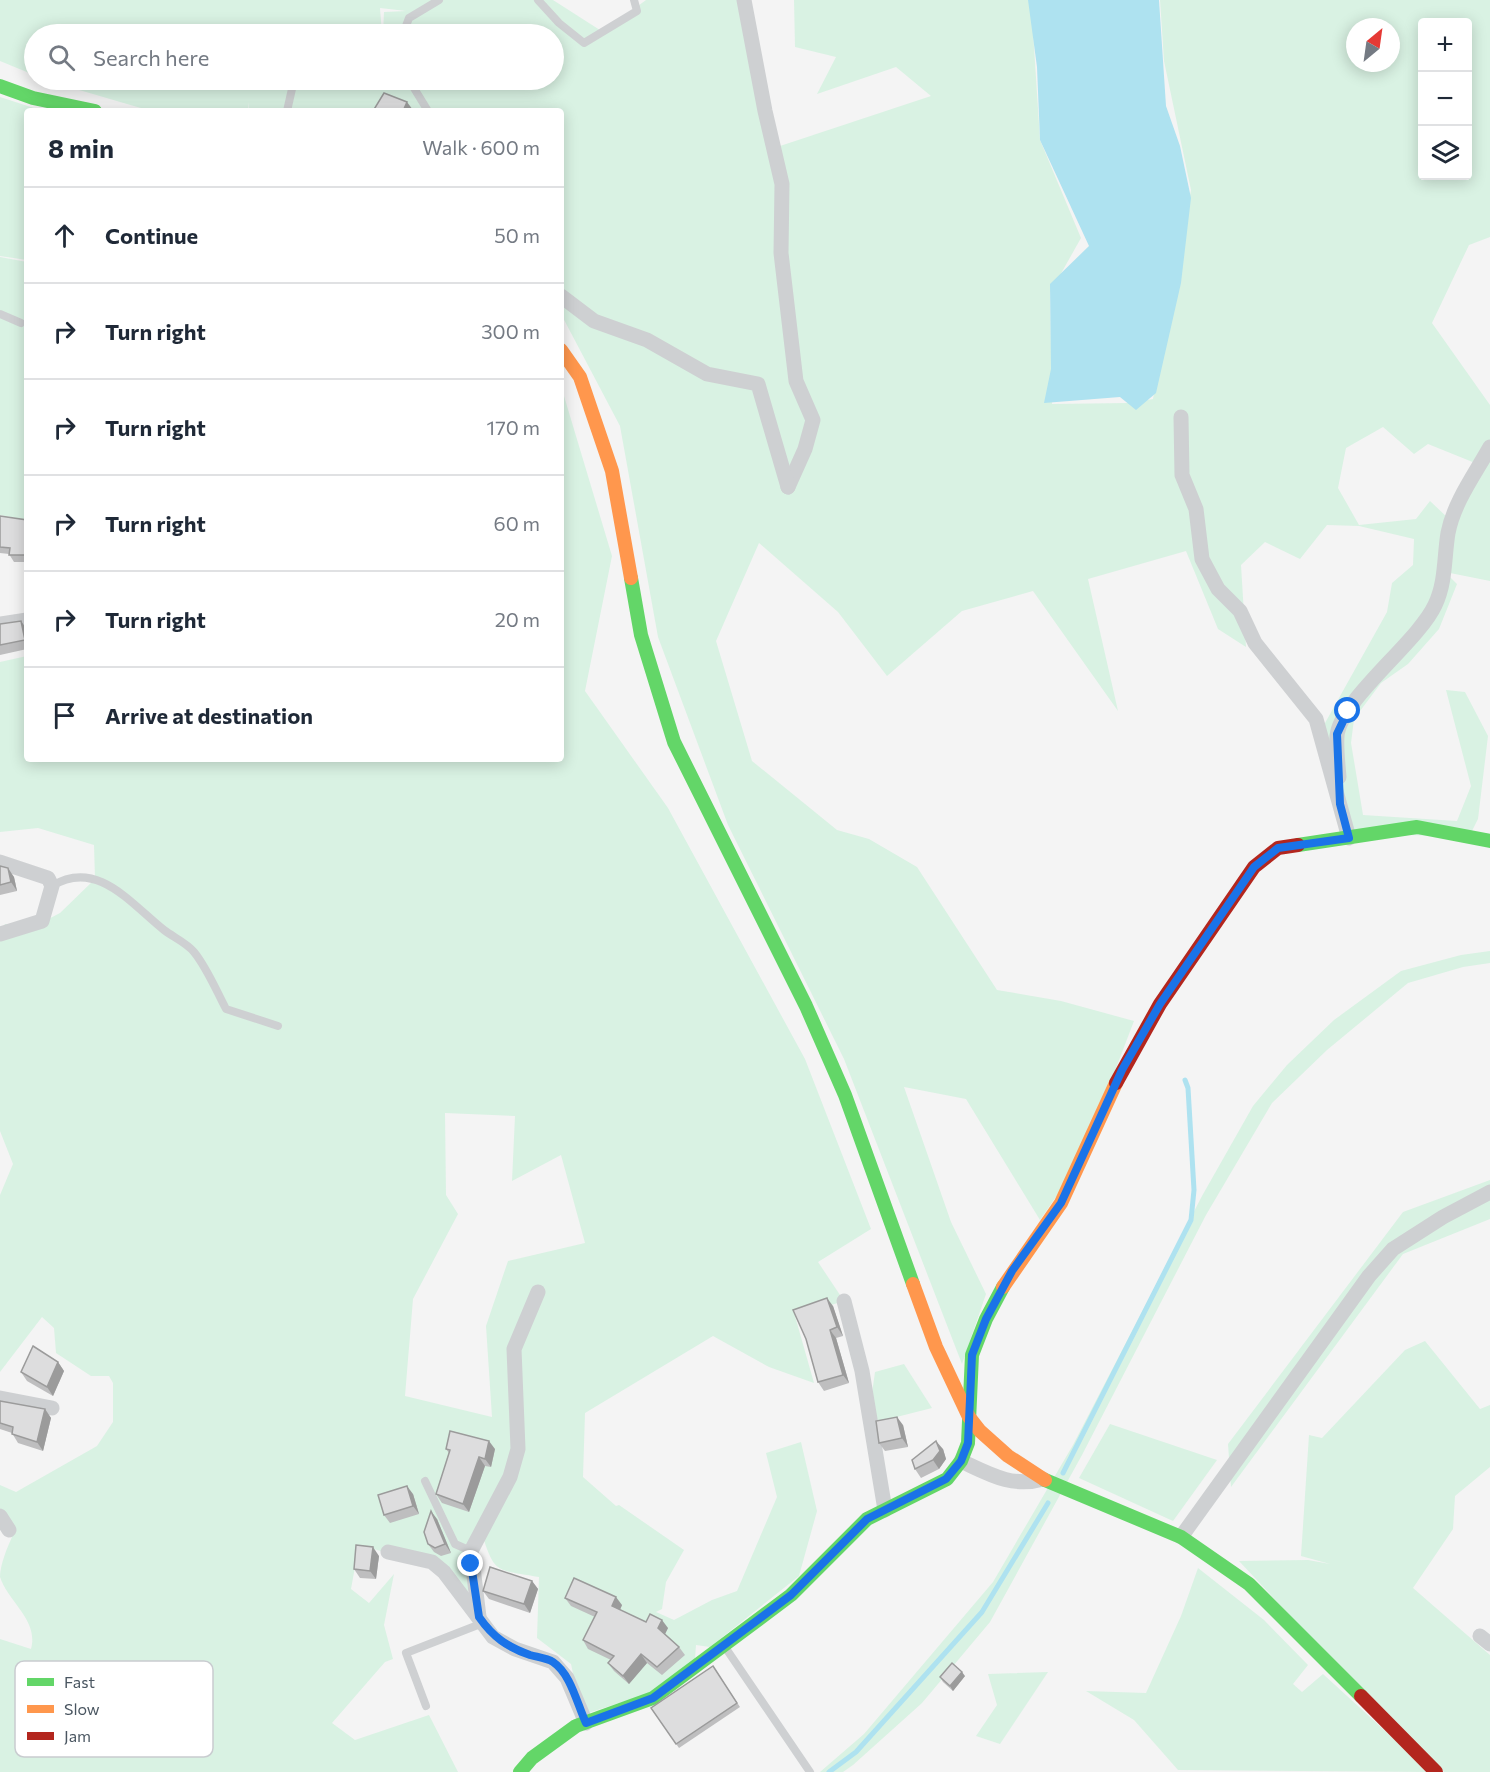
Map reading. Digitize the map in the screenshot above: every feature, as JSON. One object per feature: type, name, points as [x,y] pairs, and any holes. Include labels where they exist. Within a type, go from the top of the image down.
[{"type":"street","points":[[564,298],[594,321],[647,340],[707,374],[758,384],[788,487],[805,449],[813,420],[796,381],[781,252],[782,184],[765,111],[744,0]]},
{"type":"street","points":[[0,86],[33,98],[81,108]]},
{"type":"street","points":[[564,354],[579,377],[612,471],[641,635],[674,742],[811,1016],[849,1105],[936,1347],[969,1417],[980,1431],[1008,1456],[1043,1479],[1181,1537],[1249,1584],[1436,1772]]},
{"type":"street","points":[[1181,417],[1182,475],[1196,509],[1202,559],[1218,589],[1240,612],[1255,643],[1283,675],[1316,719],[1349,838]]},
{"type":"street","points":[[1340,804],[1337,734],[1348,711],[1395,655],[1419,631],[1436,604],[1448,559],[1448,533],[1459,502],[1490,447]]},
{"type":"street","points":[[0,624],[24,620]]},
{"type":"street","points":[[520,1772],[532,1758],[576,1726],[653,1698],[791,1595],[867,1519],[946,1479],[961,1461],[968,1443],[972,1355],[986,1319],[1012,1271],[1061,1203],[1122,1070],[1160,1004],[1254,867],[1278,848],[1417,827],[1490,840]]},
{"type":"street","points":[[0,862],[48,878],[52,886],[42,921],[0,934]]},
{"type":"street","points":[[1181,1537],[1362,1286],[1392,1249],[1443,1217],[1490,1192]]},
{"type":"street","points":[[481,1620],[471,1551],[510,1477],[518,1449],[514,1349],[538,1292]]},
{"type":"street","points":[[844,1301],[862,1371],[885,1510]]},
{"type":"street","points":[[0,1398],[52,1408]]},
{"type":"street","points":[[961,1461],[997,1478],[1026,1484],[1043,1479]]},
{"type":"street","points":[[0,1516],[9,1530]]},
{"type":"street","points":[[388,1552],[432,1562],[444,1572],[493,1637],[514,1649],[553,1662],[567,1678],[586,1723]]},
{"type":"lane","points":[[538,0],[560,24]]},
{"type":"lane","points":[[564,27],[584,43],[637,11],[634,0]]},
{"type":"lane","points":[[407,24],[409,18],[434,1]]},
{"type":"lane","points":[[288,108],[292,90]]},
{"type":"lane","points":[[415,90],[426,108]]},
{"type":"lane","points":[[0,314],[21,322]]},
{"type":"lane","points":[[52,886],[66,878],[95,879],[120,891],[163,929],[193,951],[226,1009],[278,1026]]},
{"type":"lane","points":[[425,1481],[455,1544],[471,1551]]},
{"type":"lane","points":[[426,1706],[406,1653],[481,1620]]},
{"type":"lane","points":[[724,1645],[809,1771]]},
{"type":"green space","points":[[0,0],[553,0],[603,32],[646,0],[749,0],[774,148],[931,96],[896,67],[817,94],[836,57],[795,47],[794,0],[1031,0],[1040,140],[1081,238],[1050,293],[1052,404],[1128,403],[1153,399],[1191,190],[1164,61],[1160,0],[1490,0],[1490,237],[1469,245],[1432,323],[1490,405],[1490,581],[1445,572],[1457,584],[1439,629],[1408,664],[1381,683],[1354,719],[1351,743],[1363,815],[1457,821],[1471,786],[1446,690],[1465,692],[1488,736],[1478,819],[1469,837],[1348,833],[1320,732],[1387,612],[1392,583],[1413,565],[1414,539],[1359,526],[1327,525],[1300,559],[1265,542],[1241,565],[1246,647],[1218,629],[1186,551],[1088,579],[1118,711],[1033,591],[962,611],[887,676],[838,612],[759,543],[716,641],[752,761],[837,830],[869,839],[917,867],[997,990],[1061,1001],[1134,1021],[1080,1162],[1040,1220],[966,1099],[904,1087],[951,1222],[986,1294],[962,1364],[844,1059],[728,825],[658,637],[620,426],[564,320],[564,108],[249,108],[248,102],[248,108],[141,108],[79,90],[564,90],[564,24],[383,24],[384,12],[406,11],[380,8],[381,24],[24,24],[24,71],[0,61]],"holes":[[[1383,427],[1414,454],[1428,444],[1480,465],[1449,519],[1430,501],[1416,519],[1359,525],[1338,488],[1346,448]]]},
{"type":"green space","points":[[0,97],[34,108],[24,108],[24,260],[0,256]]},
{"type":"green space","points":[[0,257],[24,261],[24,519],[0,515]]},
{"type":"green space","points":[[564,396],[612,556],[585,691],[668,808],[805,1059],[871,1229],[818,1262],[844,1301],[795,1316],[814,1383],[769,1367],[713,1336],[585,1413],[583,1477],[616,1506],[619,1505],[684,1550],[666,1582],[662,1609],[656,1612],[674,1620],[712,1600],[737,1591],[777,1497],[766,1453],[801,1442],[817,1511],[799,1576],[710,1647],[696,1645],[695,1659],[647,1694],[582,1715],[571,1664],[537,1638],[539,1577],[513,1573],[499,1568],[490,1556],[481,1531],[471,1551],[467,1602],[439,1567],[359,1545],[351,1589],[369,1603],[394,1574],[384,1625],[393,1659],[385,1662],[332,1723],[355,1740],[429,1715],[458,1772],[0,1772],[0,1639],[31,1649],[32,1639],[27,1620],[0,1577],[2,1562],[12,1537],[0,1508],[0,1485],[16,1492],[97,1446],[113,1422],[113,1383],[109,1376],[91,1376],[56,1353],[54,1328],[42,1317],[0,1372],[0,1195],[13,1164],[0,1131],[0,934],[5,924],[37,925],[60,913],[95,879],[94,845],[38,828],[0,832],[0,662],[24,657],[24,762],[564,762]],"holes":[[[445,1113],[515,1116],[512,1181],[561,1155],[585,1243],[508,1261],[486,1326],[492,1417],[405,1396],[413,1299],[458,1214],[446,1195]]]},
{"type":"green space","points":[[1490,951],[1490,963],[1463,967],[1408,983],[1327,1050],[1272,1103],[1206,1215],[1082,1455],[990,1622],[922,1703],[853,1765],[843,1772],[820,1772],[864,1734],[993,1582],[1073,1445],[1202,1196],[1253,1106],[1287,1065],[1334,1020],[1401,971],[1461,955]]},
{"type":"green space","points":[[1490,1180],[1490,1219],[1403,1254],[1231,1487],[1228,1444],[1403,1212]]},
{"type":"green space","points":[[1425,1341],[1480,1409],[1490,1405],[1490,1467],[1455,1496],[1453,1529],[1413,1588],[1490,1655],[1490,1772],[1444,1772],[1326,1654],[1239,1561],[1308,1560],[1330,1564],[1301,1556],[1309,1435],[1322,1438],[1405,1350]]},
{"type":"green space","points":[[904,1364],[932,1408],[873,1423],[871,1400],[875,1372]]},
{"type":"green space","points":[[1110,1424],[1217,1460],[1173,1521],[1079,1478]]},
{"type":"green space","points":[[1198,1568],[1264,1620],[1308,1665],[1293,1684],[1302,1692],[1323,1674],[1430,1772],[1178,1770],[1134,1720],[1086,1691],[1146,1693],[1181,1616]]},
{"type":"green space","points":[[1048,1672],[1000,1744],[976,1736],[997,1705],[988,1674]]},
{"type":"water","points":[[1028,0],[1159,0],[1166,106],[1180,146],[1191,198],[1181,283],[1156,393],[1136,410],[1120,397],[1044,403],[1051,369],[1050,284],[1089,246],[1040,140],[1037,67]]},
{"type":"building","points":[[384,93],[407,102],[404,108],[375,108]]},
{"type":"building","points":[[0,516],[24,520],[24,555],[9,555],[10,548],[0,547]]},
{"type":"building","points":[[21,621],[24,640],[0,645],[0,624]]},
{"type":"building","points":[[0,866],[8,868],[11,882],[0,885]]},
{"type":"building","points":[[827,1298],[837,1327],[830,1330],[843,1375],[818,1382],[806,1339],[793,1310]]},
{"type":"building","points":[[33,1346],[58,1362],[47,1387],[21,1372]]},
{"type":"building","points":[[0,1401],[45,1409],[37,1442],[12,1434],[13,1427],[0,1423]]},
{"type":"building","points":[[897,1417],[902,1438],[879,1443],[876,1421]]},
{"type":"building","points":[[450,1431],[489,1441],[485,1459],[479,1457],[463,1504],[436,1494],[450,1450],[446,1449]]},
{"type":"building","points":[[936,1441],[940,1451],[933,1460],[915,1469],[912,1460]]},
{"type":"building","points":[[407,1486],[413,1506],[384,1515],[378,1495]]},
{"type":"building","points":[[431,1511],[445,1544],[435,1548],[428,1544],[424,1532]]},
{"type":"building","points":[[356,1545],[373,1547],[370,1571],[354,1569]]},
{"type":"building","points":[[490,1567],[532,1581],[524,1604],[483,1591]]},
{"type":"building","points":[[574,1578],[616,1597],[612,1606],[646,1622],[650,1614],[662,1620],[658,1628],[679,1647],[657,1667],[641,1654],[623,1676],[608,1663],[614,1656],[583,1640],[597,1612],[565,1598]]},
{"type":"building","points":[[952,1663],[962,1672],[950,1686],[940,1677]]},
{"type":"building","points":[[713,1666],[737,1703],[676,1744],[651,1708]]},
{"type":"waterway","points":[[1063,1473],[1191,1220],[1194,1190],[1188,1088],[1185,1080]]},
{"type":"waterway","points":[[829,1772],[856,1752],[982,1612],[1048,1503]]},
{"type":"traffic: fast","points":[[0,86],[33,98],[81,108]]},
{"type":"traffic: fast","points":[[631,578],[641,635],[674,742],[806,1006],[845,1095],[913,1284]]},
{"type":"traffic: fast","points":[[1298,845],[1417,827],[1490,841]]},
{"type":"traffic: fast","points":[[520,1772],[532,1758],[576,1726],[653,1698],[791,1595],[867,1519],[947,1479],[961,1461],[968,1443],[972,1355],[986,1319],[1003,1287]]},
{"type":"traffic: fast","points":[[1045,1480],[1181,1537],[1249,1584],[1361,1696]]},
{"type":"traffic: slow","points":[[564,354],[580,377],[612,471],[631,578]]},
{"type":"traffic: slow","points":[[1003,1287],[1061,1203],[1116,1083]]},
{"type":"traffic: slow","points":[[913,1284],[936,1347],[969,1417],[980,1431],[1008,1456],[1045,1480]]},
{"type":"traffic: jam","points":[[1116,1083],[1160,1004],[1254,867],[1278,848],[1298,845]]},
{"type":"traffic: jam","points":[[1361,1696],[1436,1772]]},
{"type":"route","points":[[471,1564],[479,1617],[493,1637],[514,1649],[553,1662],[567,1678],[586,1723],[653,1698],[791,1595],[867,1519],[946,1479],[961,1461],[968,1443],[972,1355],[986,1319],[1012,1271],[1061,1203],[1122,1070],[1160,1004],[1229,900],[1254,867],[1278,848],[1349,838],[1340,804],[1337,734],[1348,711]]}]
